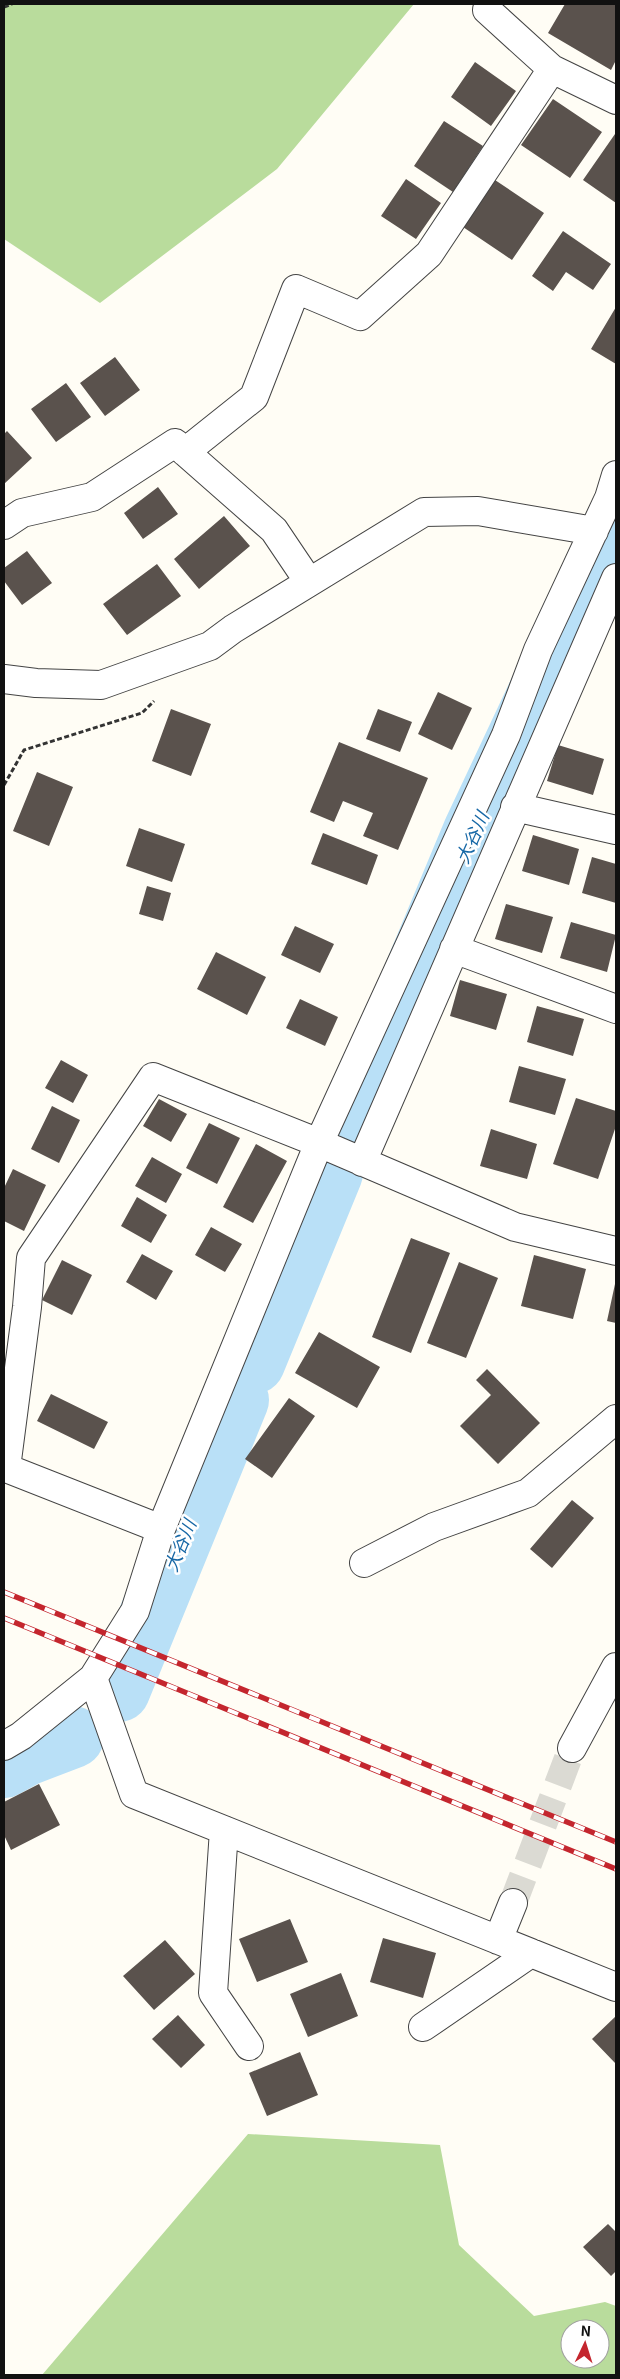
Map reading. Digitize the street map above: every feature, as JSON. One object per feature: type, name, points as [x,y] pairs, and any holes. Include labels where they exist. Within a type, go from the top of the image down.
[{"type":"street","points":[[487,10],[552,70],[616,100]]},
{"type":"street","points":[[185,452],[254,397],[296,289],[360,316],[429,254],[552,70]]},
{"type":"street","points":[[4,525],[22,513],[92,497],[175,443],[274,530],[309,582]]},
{"type":"street","points":[[4,1746],[21,1736],[93,1678],[135,1611],[161,1530],[319,1143],[506,736],[538,650],[614,491]]},
{"type":"street","points":[[4,678],[36,684],[101,685],[210,646],[233,629],[424,512],[478,511],[594,531]]},
{"type":"street","points":[[362,1162],[616,578]]},
{"type":"street","points":[[515,807],[616,830]]},
{"type":"street","points":[[454,949],[616,1009]]},
{"type":"street","points":[[161,1530],[5,1468],[27,1307],[31,1258],[153,1077],[319,1143],[515,1227],[616,1250]]},
{"type":"street","points":[[364,1563],[434,1527],[528,1492],[616,1419]]},
{"type":"street","points":[[572,1748],[616,1667]]},
{"type":"street","points":[[93,1678],[134,1794],[616,1987]]},
{"type":"street","points":[[224,1830],[213,1993],[249,2046]]},
{"type":"street","points":[[498,1940],[514,1903]]},
{"type":"street","points":[[423,2027],[530,1953]]},
{"type":"path","points":[[4,7],[12,4]]},
{"type":"green space","points":[[4,4],[414,4],[277,169],[100,303],[4,239]]},
{"type":"green space","points":[[248,2134],[440,2145],[459,2245],[534,2316],[605,2302],[616,2306],[616,2375],[42,2375]]},
{"type":"building","points":[[565,4],[616,4],[616,60],[611,70],[548,33]]},
{"type":"building","points":[[475,62],[516,91],[491,126],[451,97]]},
{"type":"building","points":[[553,99],[602,132],[570,178],[521,145]]},
{"type":"building","points":[[444,121],[483,146],[453,192],[414,166]]},
{"type":"building","points":[[616,135],[616,203],[583,180]]},
{"type":"building","points":[[406,179],[441,203],[416,239],[381,216]]},
{"type":"building","points":[[495,180],[544,213],[512,260],[463,227]]},
{"type":"building","points":[[563,231],[611,264],[593,290],[566,272],[553,291],[532,276]]},
{"type":"building","points":[[616,307],[616,364],[591,349]]},
{"type":"building","points":[[115,357],[140,390],[105,416],[80,383]]},
{"type":"building","points":[[66,383],[91,417],[56,442],[31,409]]},
{"type":"building","points":[[7,431],[32,458],[4,484],[4,434]]},
{"type":"building","points":[[158,487],[178,514],[143,539],[124,513]]},
{"type":"building","points":[[224,516],[250,546],[199,589],[174,559]]},
{"type":"building","points":[[27,551],[52,583],[22,605],[4,581],[4,568]]},
{"type":"building","points":[[157,564],[181,596],[127,635],[103,604]]},
{"type":"building","points":[[438,692],[472,708],[452,750],[418,734]]},
{"type":"building","points":[[171,709],[211,724],[191,776],[152,761]]},
{"type":"building","points":[[378,709],[412,722],[400,752],[366,739]]},
{"type":"building","points":[[339,742],[428,778],[398,850],[363,836],[373,813],[343,801],[334,822],[310,812]]},
{"type":"building","points":[[558,745],[604,759],[593,795],[547,781]]},
{"type":"building","points":[[37,772],[73,787],[49,846],[13,831]]},
{"type":"building","points":[[139,828],[185,844],[172,882],[126,866]]},
{"type":"building","points":[[323,833],[378,855],[367,885],[311,864]]},
{"type":"building","points":[[533,835],[579,849],[569,885],[522,871]]},
{"type":"building","points":[[592,857],[616,864],[616,903],[582,893]]},
{"type":"building","points":[[147,886],[171,893],[163,921],[139,914]]},
{"type":"building","points":[[506,904],[553,917],[542,953],[495,939]]},
{"type":"building","points":[[571,922],[616,935],[607,972],[560,958]]},
{"type":"building","points":[[295,926],[334,944],[320,973],[281,955]]},
{"type":"building","points":[[216,952],[266,977],[247,1015],[197,989]]},
{"type":"building","points":[[460,980],[507,994],[496,1030],[450,1016]]},
{"type":"building","points":[[300,999],[338,1017],[325,1046],[286,1028]]},
{"type":"building","points":[[537,1006],[584,1019],[573,1056],[527,1042]]},
{"type":"building","points":[[61,1060],[88,1075],[73,1103],[45,1088]]},
{"type":"building","points":[[519,1066],[566,1079],[555,1115],[509,1102]]},
{"type":"building","points":[[576,1098],[616,1111],[616,1126],[598,1179],[553,1164]]},
{"type":"building","points":[[159,1099],[187,1114],[171,1142],[143,1126]]},
{"type":"building","points":[[52,1106],[80,1120],[59,1163],[31,1149]]},
{"type":"building","points":[[209,1123],[240,1138],[217,1184],[186,1168]]},
{"type":"building","points":[[491,1129],[537,1144],[527,1179],[480,1166]]},
{"type":"building","points":[[256,1144],[287,1161],[253,1223],[223,1207]]},
{"type":"building","points":[[152,1157],[182,1174],[166,1203],[135,1186]]},
{"type":"building","points":[[13,1169],[46,1185],[24,1231],[4,1221],[4,1188]]},
{"type":"building","points":[[137,1197],[167,1215],[151,1243],[121,1226]]},
{"type":"building","points":[[211,1227],[242,1244],[225,1272],[195,1255]]},
{"type":"building","points":[[411,1238],[450,1253],[411,1353],[372,1337]]},
{"type":"building","points":[[142,1254],[173,1271],[156,1300],[126,1282]]},
{"type":"building","points":[[534,1255],[586,1269],[573,1319],[521,1306]]},
{"type":"building","points":[[62,1260],[92,1275],[72,1315],[42,1300]]},
{"type":"building","points":[[459,1262],[498,1278],[466,1358],[427,1343]]},
{"type":"building","points":[[616,1284],[616,1323],[607,1321]]},
{"type":"building","points":[[319,1332],[380,1367],[357,1408],[295,1373]]},
{"type":"building","points":[[487,1369],[540,1423],[498,1464],[460,1426],[491,1395],[476,1380]]},
{"type":"building","points":[[51,1394],[108,1422],[94,1449],[37,1421]]},
{"type":"building","points":[[289,1398],[315,1416],[272,1478],[245,1459]]},
{"type":"building","points":[[572,1500],[594,1518],[552,1568],[530,1549]]},
{"type":"building","points":[[39,1784],[60,1825],[11,1850],[4,1835],[4,1802]]},
{"type":"building","points":[[290,1919],[308,1962],[257,1982],[239,1939]]},
{"type":"building","points":[[383,1938],[436,1953],[423,1998],[370,1982]]},
{"type":"building","points":[[165,1940],[195,1974],[154,2010],[123,1976]]},
{"type":"building","points":[[341,1973],[358,2016],[308,2037],[290,1994]]},
{"type":"building","points":[[178,2015],[205,2045],[181,2068],[152,2039]]},
{"type":"building","points":[[616,2016],[616,2064],[592,2039]]},
{"type":"building","points":[[300,2052],[318,2095],[267,2116],[249,2073]]},
{"type":"building","points":[[608,2224],[616,2232],[616,2271],[611,2276],[583,2247]]},
{"type":"waterway","name":"大谷川","points":[[342,1148],[474,831],[614,533]]},
{"type":"waterway","name":"大谷川","points":[[254,1363],[332,1173]]},
{"type":"waterway","name":"大谷川","points":[[119,1691],[238,1400]]},
{"type":"waterway","name":"大谷川","points":[[4,1767],[26,1755],[73,1737]]},
{"type":"tunnel","points":[[513,1903],[572,1748]]},
{"type":"railway","points":[[4,1592],[616,1842]]},
{"type":"railway","points":[[4,1618],[616,1869]]}]
